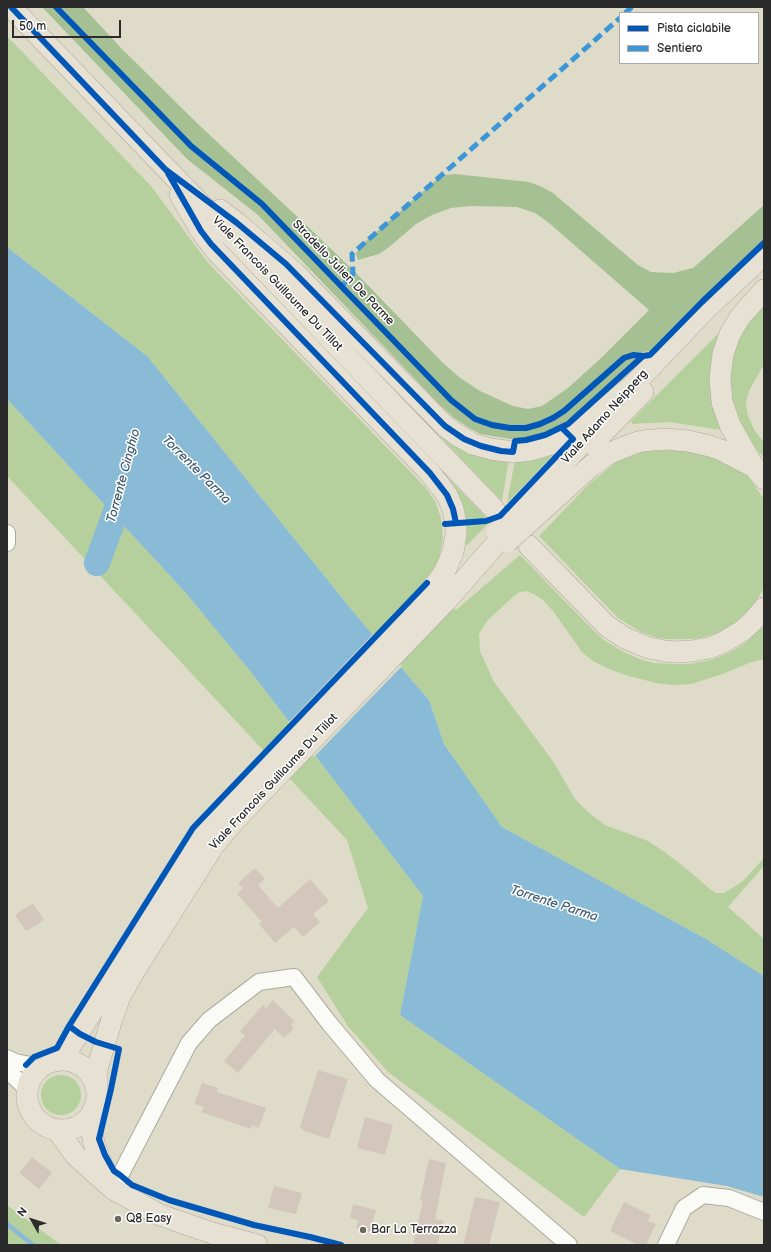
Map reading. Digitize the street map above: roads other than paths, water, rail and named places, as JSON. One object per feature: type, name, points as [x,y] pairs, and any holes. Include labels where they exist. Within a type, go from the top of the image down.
[{"type":"main road","name":"Viale Francois Guillaume Du Tillot","points":[[11,7],[166,170],[494,509]]},
{"type":"main road","points":[[166,170],[237,223],[286,264],[445,426],[473,444],[491,449],[514,452],[531,450],[555,444],[584,426],[633,385]]},
{"type":"main road","points":[[166,170],[201,231],[214,248],[430,473],[447,495],[455,519],[455,544],[439,594]]},
{"type":"main road","name":"Viale Adamo Neipperg","points":[[521,518],[633,385],[706,309],[764,255]]},
{"type":"main road","name":"Viale Adamo Neipperg","points":[[521,518],[693,340],[764,271]]},
{"type":"main road","points":[[759,473],[735,436],[730,425],[722,402],[720,378],[723,354],[730,334],[740,317],[764,290]]},
{"type":"main road","points":[[521,518],[596,463],[620,448],[637,442],[665,439],[699,443],[721,450],[759,473]]},
{"type":"main road","name":"Viale Francois Guillaume Du Tillot","points":[[49,1063],[67,1052],[196,844],[216,818],[255,789],[439,594],[521,518]]},
{"type":"main road","points":[[529,546],[607,626],[625,638],[649,648],[677,652],[692,651],[716,646],[742,631],[764,608]]},
{"type":"main road","name":"Viale Francois Guillaume Du Tillot","points":[[111,1187],[94,1143],[91,1128],[96,1100],[97,1069],[114,1013],[126,985],[206,856],[255,789],[411,615],[439,594]]},
{"type":"main road","points":[[70,1061],[83,1067],[93,1077],[96,1100],[86,1121],[72,1129],[57,1130],[46,1127],[31,1112],[28,1101],[28,1090],[32,1077],[49,1063],[70,1061]]},
{"type":"main road","points":[[57,1130],[76,1156],[111,1187],[160,1215],[212,1234],[257,1245]]},
{"type":"street","points":[[7,533],[7,543]]},
{"type":"street","points":[[111,1187],[189,1043],[209,1020],[259,982],[294,977],[329,1023],[377,1080],[569,1245]]},
{"type":"street","points":[[7,1058],[15,1062],[49,1063]]},
{"type":"street","points":[[7,1070],[28,1090]]},
{"type":"street","points":[[666,1245],[684,1208],[703,1195],[729,1198],[764,1212]]},
{"type":"water","name":"Torrente Parma","points":[[7,247],[147,356],[355,614],[429,700],[444,744],[502,827],[706,939],[764,976],[764,1197],[727,1186],[620,1169],[400,1015],[423,896],[251,672],[185,592],[7,399]]},
{"type":"waterway","name":"Torrente Cinghio","points":[[97,563],[118,506],[124,481]]},
{"type":"waterway","name":"Torrente Cinghio","points":[[7,1224],[33,1245]]},
{"type":"place","name":"Q8 Easy","points":[[118,1219]]},
{"type":"place","name":"Bar La Terrazza","points":[[363,1230]]}]
